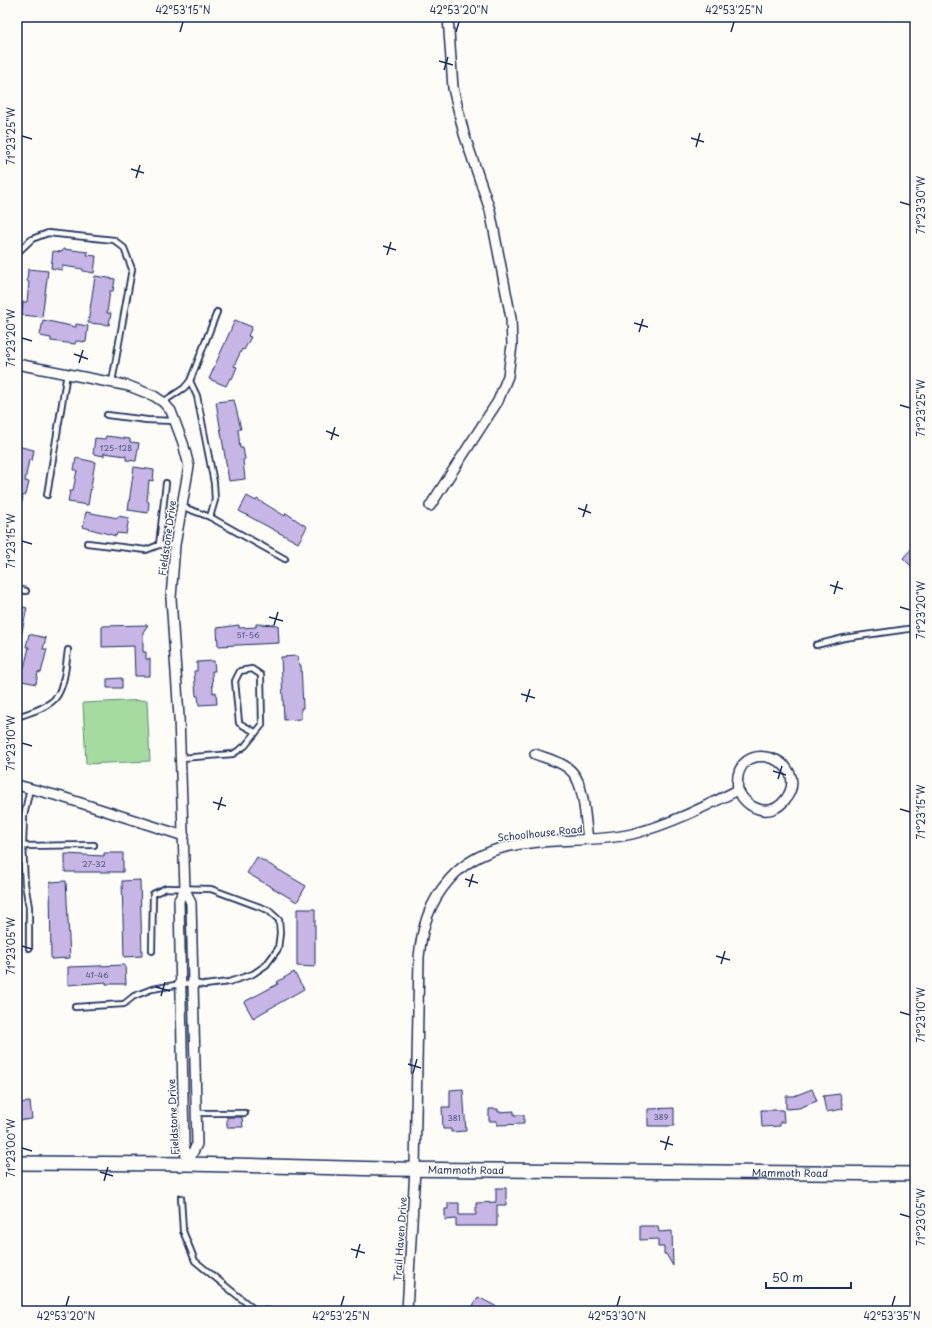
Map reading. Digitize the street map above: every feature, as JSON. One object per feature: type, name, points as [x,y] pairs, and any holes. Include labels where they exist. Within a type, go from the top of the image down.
[{"type":"main road","name":"Mammoth Road","points":[[17,1163],[915,1174]]},
{"type":"street","points":[[430,506],[498,401],[508,376],[512,345],[508,298],[490,210],[464,134],[453,88],[448,17]]},
{"type":"street","name":"Fieldstone Drive","points":[[17,364],[129,386],[162,402],[171,411],[184,443],[189,466],[183,507],[175,545],[171,598],[181,758],[185,888],[191,903],[197,1144],[187,1164]]},
{"type":"street","points":[[535,754],[560,763],[573,773],[580,787],[588,839]]},
{"type":"street","points":[[758,756],[775,758],[782,762],[791,777],[788,795],[783,802],[770,809],[757,809],[749,805],[742,799],[738,790],[739,773],[743,766],[758,756]]},
{"type":"street","points":[[17,785],[184,836]]},
{"type":"street","name":"Schoolhouse Road","points":[[415,1169],[419,957],[422,933],[428,911],[440,890],[456,871],[474,859],[494,849],[514,845],[631,834],[652,828],[686,815],[738,790]]},
{"type":"street","name":"Fieldstone Drive","points":[[185,888],[179,900],[184,1144],[187,1164]]},
{"type":"street","name":"Trail Haven Drive","points":[[406,1311],[415,1169]]},
{"type":"lane","points":[[17,253],[32,239],[48,233],[114,240],[124,248],[132,269],[112,382]]},
{"type":"lane","points":[[162,402],[184,388],[190,381],[217,312]]},
{"type":"lane","points":[[47,495],[66,373]]},
{"type":"lane","points":[[190,381],[197,396],[214,483],[215,500],[210,517]]},
{"type":"lane","points":[[107,415],[147,420],[175,421]]},
{"type":"lane","points":[[159,545],[166,482]]},
{"type":"lane","points":[[183,507],[210,517],[285,559]]},
{"type":"lane","points":[[87,543],[146,550],[159,545],[175,545]]},
{"type":"lane","points":[[17,589],[26,591]]},
{"type":"lane","points":[[816,645],[844,638],[915,628]]},
{"type":"lane","points":[[17,717],[46,705],[57,696],[62,682],[68,650]]},
{"type":"lane","points":[[181,758],[233,754],[245,746],[262,725],[261,675],[252,669],[240,671],[235,681],[239,723],[255,732]]},
{"type":"lane","points":[[29,948],[29,907],[25,884],[23,846],[24,816],[30,788]]},
{"type":"lane","points":[[23,846],[94,845]]},
{"type":"lane","points":[[75,1007],[124,1004],[134,996],[152,989],[181,984],[193,983],[205,985],[229,982],[254,974],[266,965],[278,949],[280,932],[279,920],[268,910],[211,889],[166,888],[154,894],[152,951]]},
{"type":"lane","points":[[196,1113],[245,1113]]},
{"type":"lane","points":[[181,1198],[183,1231],[195,1261],[255,1310],[270,1311]]},
{"type":"green space","points":[[147,700],[150,761],[86,764],[83,703]]},
{"type":"building","points":[[63,249],[88,252],[87,255],[96,256],[94,273],[83,271],[83,269],[62,266],[62,270],[51,268],[53,251],[62,252]]},
{"type":"building","points":[[28,269],[48,271],[42,317],[22,315],[23,302],[27,302],[29,282],[27,281]]},
{"type":"building","points":[[95,276],[115,279],[113,291],[110,291],[107,313],[111,313],[109,325],[88,323]]},
{"type":"building","points":[[43,320],[76,327],[76,324],[88,326],[86,342],[76,341],[75,344],[51,341],[51,338],[40,336]]},
{"type":"building","points":[[235,320],[252,327],[248,336],[251,337],[244,350],[242,349],[234,366],[237,367],[232,379],[230,378],[226,386],[209,379]]},
{"type":"building","points":[[234,400],[241,429],[238,429],[240,448],[243,448],[245,459],[243,460],[245,479],[229,481],[216,402]]},
{"type":"building","points":[[106,436],[130,439],[130,442],[139,443],[136,461],[126,460],[126,456],[104,453],[104,456],[93,454],[95,438],[105,439]]},
{"type":"building","points":[[17,446],[34,450],[32,461],[29,460],[25,481],[29,482],[26,495],[23,495],[22,502],[17,501]]},
{"type":"building","points":[[76,458],[95,462],[88,505],[68,502],[70,491],[73,491],[77,470],[74,470]]},
{"type":"building","points":[[134,467],[154,470],[153,481],[149,480],[147,501],[149,502],[148,513],[128,510]]},
{"type":"building","points":[[247,496],[256,501],[257,499],[285,516],[286,513],[307,527],[298,543],[239,511]]},
{"type":"building","points":[[86,512],[118,518],[118,516],[129,518],[126,534],[117,533],[116,536],[83,527]]},
{"type":"building","points":[[915,545],[915,570],[903,558]]},
{"type":"building","points":[[17,605],[27,608],[21,636],[17,635]]},
{"type":"building","points":[[256,624],[278,625],[279,643],[218,646],[217,628],[239,625],[239,628],[256,627]]},
{"type":"building","points":[[148,625],[143,632],[143,652],[146,652],[146,659],[150,659],[150,676],[135,676],[134,646],[102,647],[102,626]]},
{"type":"building","points":[[29,634],[46,638],[43,649],[47,649],[41,673],[38,672],[36,684],[18,680],[21,667],[24,668],[29,647],[26,647]]},
{"type":"building","points":[[298,656],[299,665],[301,665],[303,708],[301,708],[301,719],[284,720],[281,657]]},
{"type":"building","points":[[214,661],[215,671],[212,671],[213,693],[216,692],[217,704],[199,705],[198,696],[196,696],[194,671],[197,671],[197,662]]},
{"type":"building","points":[[122,678],[122,688],[107,688],[107,679]]},
{"type":"building","points":[[104,853],[123,853],[123,872],[65,872],[65,854],[104,856]]},
{"type":"building","points":[[257,857],[306,886],[297,902],[247,873]]},
{"type":"building","points":[[140,880],[142,956],[124,957],[122,881]]},
{"type":"building","points":[[66,881],[70,958],[51,959],[50,882]]},
{"type":"building","points":[[297,909],[315,909],[315,967],[297,966]]},
{"type":"building","points":[[125,965],[126,984],[106,984],[106,982],[68,985],[68,967]]},
{"type":"building","points":[[294,972],[304,989],[253,1018],[244,1002],[278,984],[277,982]]},
{"type":"building","points":[[463,1089],[466,1131],[451,1132],[451,1129],[443,1129],[442,1107],[450,1107],[450,1090]]},
{"type":"building","points":[[812,1089],[817,1101],[799,1108],[786,1109],[786,1096],[794,1096]]},
{"type":"building","points":[[840,1094],[843,1109],[826,1112],[823,1096]]},
{"type":"building","points":[[30,1102],[32,1119],[17,1121],[17,1103]]},
{"type":"building","points":[[674,1108],[674,1126],[648,1126],[648,1109]]},
{"type":"building","points":[[489,1109],[498,1109],[498,1112],[514,1111],[514,1115],[524,1115],[524,1124],[497,1125],[497,1121],[489,1121]]},
{"type":"building","points":[[761,1110],[783,1110],[784,1122],[780,1122],[780,1126],[762,1127]]},
{"type":"building","points":[[227,1117],[242,1117],[243,1127],[227,1127]]},
{"type":"building","points":[[496,1188],[506,1188],[506,1205],[497,1205],[497,1226],[456,1226],[456,1219],[445,1220],[445,1209],[448,1209],[448,1203],[459,1203],[459,1215],[476,1215],[476,1203],[496,1202]]},
{"type":"building","points":[[640,1226],[658,1226],[659,1232],[672,1231],[673,1266],[666,1254],[664,1254],[664,1247],[658,1247],[658,1239],[640,1240]]},
{"type":"building","points":[[478,1297],[505,1311],[470,1311]]}]
